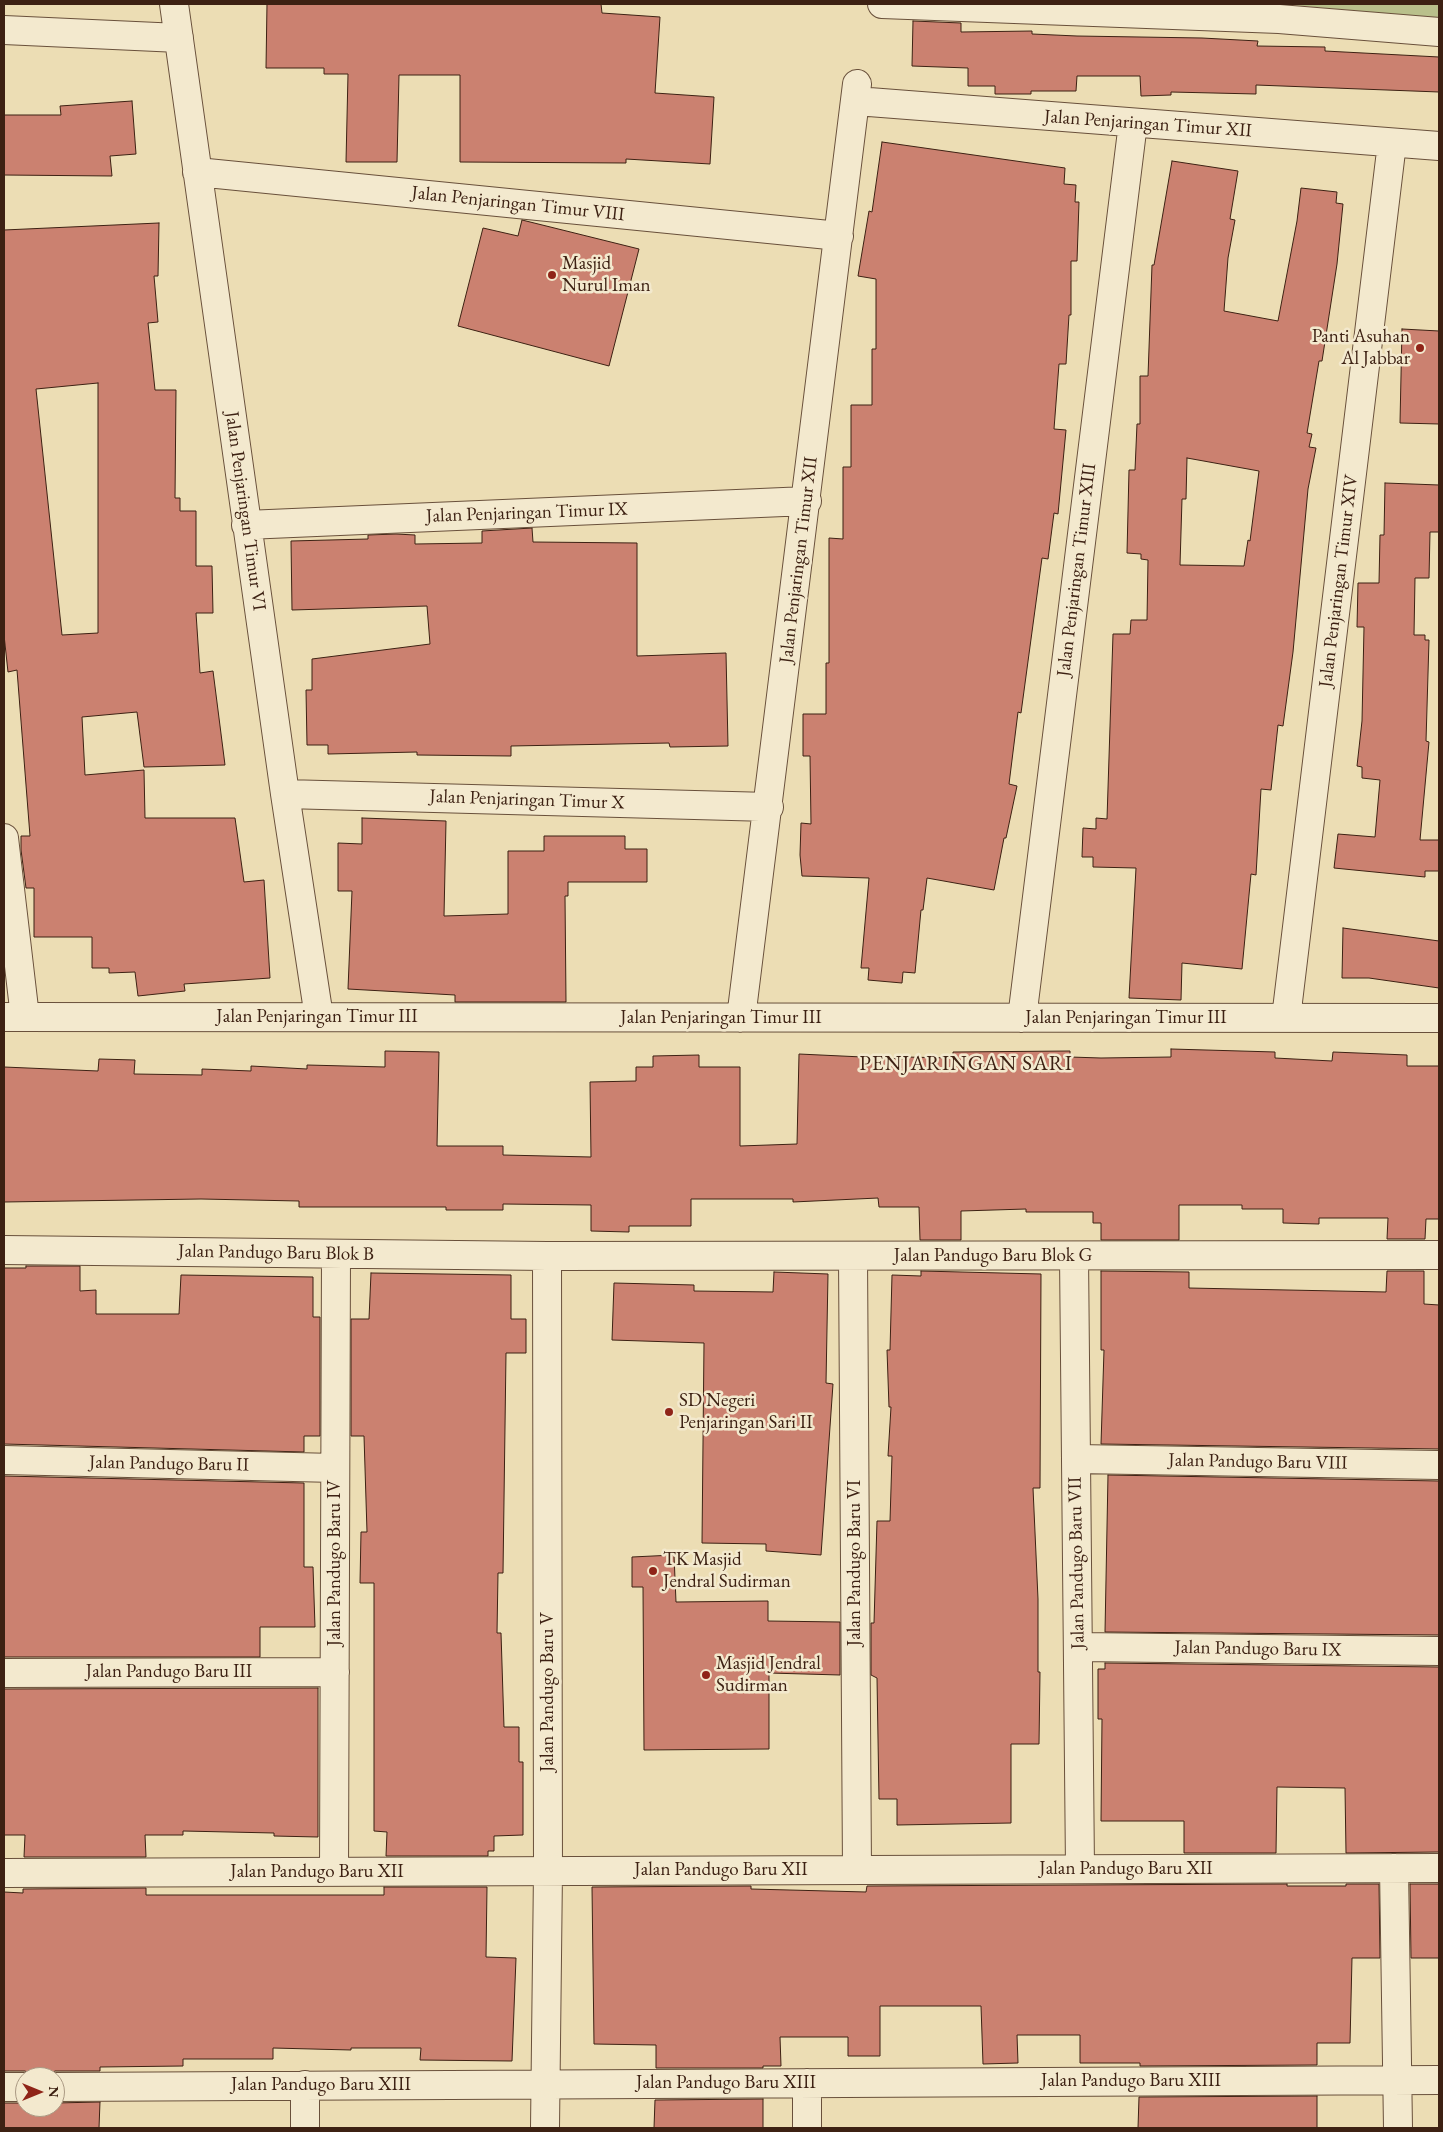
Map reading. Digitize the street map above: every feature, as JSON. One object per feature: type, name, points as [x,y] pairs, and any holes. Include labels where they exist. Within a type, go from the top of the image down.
[{"type":"street","name":"Jalan Penjaringan Timur VI","points":[[174,4],[246,525],[319,1017]]},
{"type":"street","points":[[882,4],[1279,19],[1439,32]]},
{"type":"street","points":[[4,30],[179,38]]},
{"type":"street","name":"Jalan Penjaringan Timur XII","points":[[741,1018],[769,807],[857,93],[1133,123],[1439,146]]},
{"type":"street","name":"Jalan Penjaringan Timur XIII","points":[[1022,1018],[1133,123]]},
{"type":"street","name":"Jalan Penjaringan Timur XIV","points":[[1286,1018],[1392,143]]},
{"type":"street","name":"Jalan Penjaringan Timur VIII","points":[[197,172],[840,236]]},
{"type":"street","name":"Jalan Penjaringan Timur IX","points":[[246,525],[807,501]]},
{"type":"street","name":"Jalan Penjaringan Timur X","points":[[285,794],[769,807]]},
{"type":"street","points":[[4,838],[14,1017]]},
{"type":"street","name":"Jalan Penjaringan Timur III","points":[[14,1017],[1439,1018]]},
{"type":"street","name":"Jalan Pandugo Baru Blok B","points":[[4,1250],[547,1256]]},
{"type":"street","name":"Jalan Pandugo Baru IV","points":[[334,1872],[336,1254]]},
{"type":"street","name":"Jalan Pandugo Baru Blok G","points":[[547,1256],[1439,1255]]},
{"type":"street","name":"Jalan Pandugo Baru V","points":[[544,2128],[548,1871],[547,1256]]},
{"type":"street","name":"Jalan Pandugo Baru VII","points":[[1074,1256],[1080,1869]]},
{"type":"street","name":"Jalan Pandugo Baru VI","points":[[853,1257],[857,1870]]},
{"type":"street","name":"Jalan Pandugo Baru VIII","points":[[1076,1459],[1439,1464]]},
{"type":"street","name":"Jalan Pandugo Baru II","points":[[4,1460],[335,1468]]},
{"type":"street","name":"Jalan Pandugo Baru IX","points":[[1078,1647],[1439,1651]]},
{"type":"street","name":"Jalan Pandugo Baru III","points":[[4,1672],[334,1672]]},
{"type":"street","points":[[1394,1868],[1398,2128]]},
{"type":"street","name":"Jalan Pandugo Baru XII","points":[[4,1873],[1439,1868]]},
{"type":"street","name":"Jalan Pandugo Baru XIII","points":[[65,2086],[1439,2080]]},
{"type":"street","points":[[807,2083],[807,2128]]},
{"type":"street","points":[[305,2086],[305,2128]]},
{"type":"green space","points":[[1439,4],[1439,18],[1292,5]]},
{"type":"building","points":[[267,4],[601,4],[602,13],[660,17],[655,93],[714,97],[710,164],[626,159],[626,163],[460,162],[460,75],[399,75],[397,162],[346,162],[348,74],[324,74],[324,68],[266,68]]},
{"type":"building","points":[[913,21],[961,23],[961,32],[1032,31],[1032,34],[1077,36],[1202,38],[1258,41],[1257,46],[1325,47],[1325,51],[1439,57],[1439,92],[1256,85],[1256,94],[1171,92],[1171,95],[1141,96],[1140,76],[1077,76],[1076,91],[1031,91],[1031,94],[995,94],[995,86],[968,86],[968,68],[912,66]]},
{"type":"building","points":[[132,101],[136,154],[110,156],[112,176],[4,175],[4,115],[61,115],[60,106]]},
{"type":"building","points":[[882,142],[1065,168],[1064,184],[1076,185],[1075,202],[1079,202],[1077,261],[1071,261],[1071,315],[1069,315],[1066,364],[1059,364],[1054,429],[1066,430],[1058,514],[1054,513],[1048,559],[1042,558],[1021,713],[1018,712],[1009,784],[1017,786],[1006,838],[1004,838],[994,890],[927,878],[923,910],[921,910],[915,973],[903,972],[902,983],[868,980],[869,968],[861,968],[869,878],[802,876],[800,855],[801,823],[811,824],[810,756],[803,756],[803,714],[826,714],[826,663],[829,663],[829,538],[843,539],[843,467],[851,467],[851,405],[872,405],[872,349],[876,349],[876,279],[858,276],[869,211],[872,212]]},
{"type":"building","points":[[1172,161],[1238,171],[1230,219],[1235,220],[1228,258],[1224,311],[1278,321],[1297,221],[1301,188],[1337,192],[1336,203],[1343,204],[1337,264],[1322,361],[1319,361],[1307,433],[1312,434],[1309,447],[1316,448],[1308,489],[1293,652],[1283,726],[1278,725],[1271,790],[1261,789],[1256,875],[1251,874],[1242,969],[1182,963],[1181,1000],[1129,998],[1136,868],[1093,867],[1093,857],[1082,857],[1083,828],[1096,829],[1096,818],[1107,819],[1113,634],[1130,634],[1131,620],[1147,620],[1148,560],[1141,559],[1141,554],[1127,553],[1129,470],[1135,470],[1137,424],[1140,424],[1140,376],[1148,376],[1152,265],[1154,265]],"holes":[[[1187,458],[1259,471],[1250,541],[1248,540],[1244,566],[1180,565],[1182,499],[1186,499]]]},
{"type":"building","name":"Masjid Nurul Iman","points":[[522,220],[639,249],[609,366],[458,326],[483,228],[518,236]]},
{"type":"building","points":[[159,223],[158,276],[154,276],[158,322],[148,323],[155,390],[176,390],[175,498],[180,498],[180,511],[196,511],[196,566],[212,566],[213,613],[196,613],[200,673],[213,671],[225,765],[144,767],[137,712],[82,717],[85,775],[144,770],[145,818],[235,818],[244,882],[264,880],[270,978],[184,984],[185,991],[138,996],[135,972],[109,973],[109,968],[92,968],[92,937],[34,937],[34,888],[26,888],[21,850],[21,836],[30,836],[17,670],[8,672],[4,635],[4,230]],"holes":[[[98,383],[98,633],[62,635],[36,389]]]},
{"type":"building","points":[[1402,329],[1439,331],[1439,424],[1400,423]]},
{"type":"building","points":[[1385,483],[1439,485],[1439,532],[1430,532],[1429,578],[1415,578],[1414,635],[1425,635],[1425,640],[1429,640],[1426,741],[1429,742],[1420,840],[1439,840],[1439,871],[1425,871],[1425,877],[1334,868],[1338,834],[1375,837],[1380,780],[1362,778],[1362,767],[1357,766],[1362,721],[1364,627],[1357,627],[1358,583],[1379,583],[1380,535],[1384,535]]},
{"type":"building","points":[[532,528],[533,542],[637,543],[637,656],[726,653],[728,746],[670,747],[669,743],[511,746],[511,756],[417,755],[417,752],[328,754],[328,745],[307,745],[306,690],[312,690],[312,659],[430,644],[427,606],[292,610],[291,541],[368,539],[368,535],[396,534],[415,535],[415,544],[482,543],[482,531]]},
{"type":"building","points":[[362,818],[446,821],[444,916],[508,914],[508,851],[544,851],[544,836],[625,836],[625,849],[647,849],[647,882],[568,882],[568,896],[565,896],[566,1002],[455,1002],[455,995],[348,989],[352,891],[338,891],[338,843],[362,844]]},
{"type":"building","points":[[1343,928],[1439,941],[1439,988],[1369,978],[1342,978]]},
{"type":"building","points":[[1171,1049],[1275,1052],[1275,1058],[1332,1061],[1333,1052],[1407,1055],[1407,1066],[1439,1066],[1439,1219],[1426,1219],[1425,1239],[1387,1239],[1388,1218],[1319,1218],[1319,1224],[1283,1223],[1283,1209],[1242,1209],[1242,1205],[1179,1205],[1179,1240],[1101,1240],[1101,1223],[1093,1223],[1093,1212],[1026,1212],[1026,1209],[961,1211],[961,1240],[920,1240],[919,1207],[879,1207],[878,1198],[793,1202],[793,1199],[691,1199],[691,1226],[629,1226],[629,1232],[591,1231],[591,1205],[503,1204],[503,1210],[446,1210],[446,1207],[299,1207],[299,1201],[201,1199],[4,1202],[4,1067],[98,1071],[99,1059],[135,1060],[134,1074],[202,1075],[202,1069],[251,1071],[251,1066],[307,1069],[307,1065],[385,1067],[385,1051],[439,1052],[437,1146],[503,1146],[503,1155],[591,1157],[590,1082],[636,1081],[636,1067],[653,1067],[653,1056],[699,1055],[699,1067],[740,1067],[740,1146],[797,1144],[799,1054],[905,1059],[905,1057],[953,1058],[953,1052],[1070,1051],[1070,1057],[1101,1058],[1171,1057]]},
{"type":"building","points":[[26,1266],[80,1266],[80,1291],[96,1290],[96,1314],[179,1314],[181,1275],[313,1277],[313,1317],[320,1317],[320,1436],[304,1436],[304,1452],[4,1444],[4,1268],[26,1268]]},
{"type":"building","points":[[921,1271],[1041,1274],[1040,1488],[1033,1488],[1038,1599],[1038,1672],[1040,1672],[1039,1744],[1011,1744],[1011,1823],[897,1825],[897,1799],[879,1799],[877,1678],[871,1675],[871,1623],[874,1623],[877,1521],[890,1521],[892,1456],[888,1456],[891,1407],[889,1407],[887,1350],[890,1350],[892,1275],[921,1276]]},
{"type":"building","points":[[1101,1271],[1189,1272],[1189,1288],[1386,1292],[1387,1271],[1424,1271],[1424,1304],[1439,1305],[1439,1449],[1101,1444],[1104,1350],[1101,1350]]},
{"type":"building","points":[[774,1272],[828,1274],[826,1383],[833,1384],[821,1555],[766,1551],[766,1544],[702,1543],[704,1343],[612,1340],[614,1283],[694,1285],[694,1291],[773,1292]]},
{"type":"building","points":[[371,1273],[511,1275],[511,1319],[526,1319],[526,1353],[506,1353],[503,1573],[498,1573],[497,1633],[501,1633],[504,1727],[519,1727],[519,1762],[523,1762],[523,1835],[494,1836],[494,1851],[488,1851],[488,1856],[386,1856],[387,1832],[374,1831],[374,1583],[360,1583],[361,1532],[367,1532],[364,1436],[351,1436],[351,1319],[369,1319]]},
{"type":"building","points":[[1108,1475],[1439,1481],[1439,1635],[1105,1632]]},
{"type":"building","points":[[4,1476],[304,1483],[304,1567],[313,1567],[315,1627],[260,1627],[260,1657],[4,1657]]},
{"type":"building","name":"Masjid Jendral Sudirman","points":[[674,1555],[676,1602],[768,1601],[768,1621],[840,1622],[840,1675],[769,1673],[769,1749],[644,1750],[643,1587],[632,1587],[632,1557]]},
{"type":"building","points":[[1105,1663],[1439,1667],[1439,1852],[1346,1853],[1345,1788],[1277,1787],[1276,1853],[1184,1853],[1184,1821],[1101,1821],[1102,1719],[1098,1719],[1098,1669],[1105,1669]]},
{"type":"building","points":[[318,1688],[318,1837],[274,1836],[274,1833],[183,1831],[183,1835],[145,1835],[146,1857],[24,1857],[25,1835],[4,1835],[4,1689]]},
{"type":"building","points":[[1287,1884],[1287,1886],[1346,1886],[1346,1884],[1379,1884],[1380,1958],[1352,1958],[1350,2043],[1317,2043],[1317,2065],[1140,2066],[1140,2063],[1080,2063],[1080,2035],[1017,2035],[1018,2063],[983,2064],[981,2006],[880,2006],[880,2056],[848,2056],[848,2037],[780,2037],[781,2066],[763,2066],[763,2068],[656,2068],[656,2045],[594,2044],[592,1887],[751,1886],[751,1889],[866,1892],[867,1886]]},
{"type":"building","points":[[1410,1884],[1439,1884],[1439,1958],[1411,1958]]},
{"type":"building","points":[[384,1887],[487,1887],[486,1957],[516,1958],[512,2061],[420,2060],[421,2048],[351,2048],[351,2050],[273,2048],[273,2059],[183,2059],[183,2066],[100,2067],[100,2071],[65,2071],[65,2067],[15,2067],[15,2071],[4,2071],[4,1892],[23,1893],[23,1889],[146,1888],[146,1895],[384,1895]]},
{"type":"building","points":[[1317,2096],[1317,2128],[1138,2128],[1139,2097]]},
{"type":"building","points":[[763,2099],[763,2128],[654,2128],[655,2100]]},
{"type":"building","points":[[100,2102],[99,2128],[4,2128],[4,2103],[15,2103],[15,2117],[65,2117],[65,2103]]},
{"type":"place","name":"Masjid Nurul Iman","points":[[552,275]]},
{"type":"place","name":"Panti Asuhan Al Jabbar","points":[[1420,348]]},
{"type":"place","name":"SD Negeri Penjaringan Sari II","points":[[669,1412]]},
{"type":"place","name":"TK Masjid Jendral Sudirman","points":[[653,1571]]},
{"type":"place","name":"Masjid Jendral Sudirman","points":[[706,1675]]},
{"type":"district","name":"PENJARINGAN SARI","points":[[966,1064]]}]
